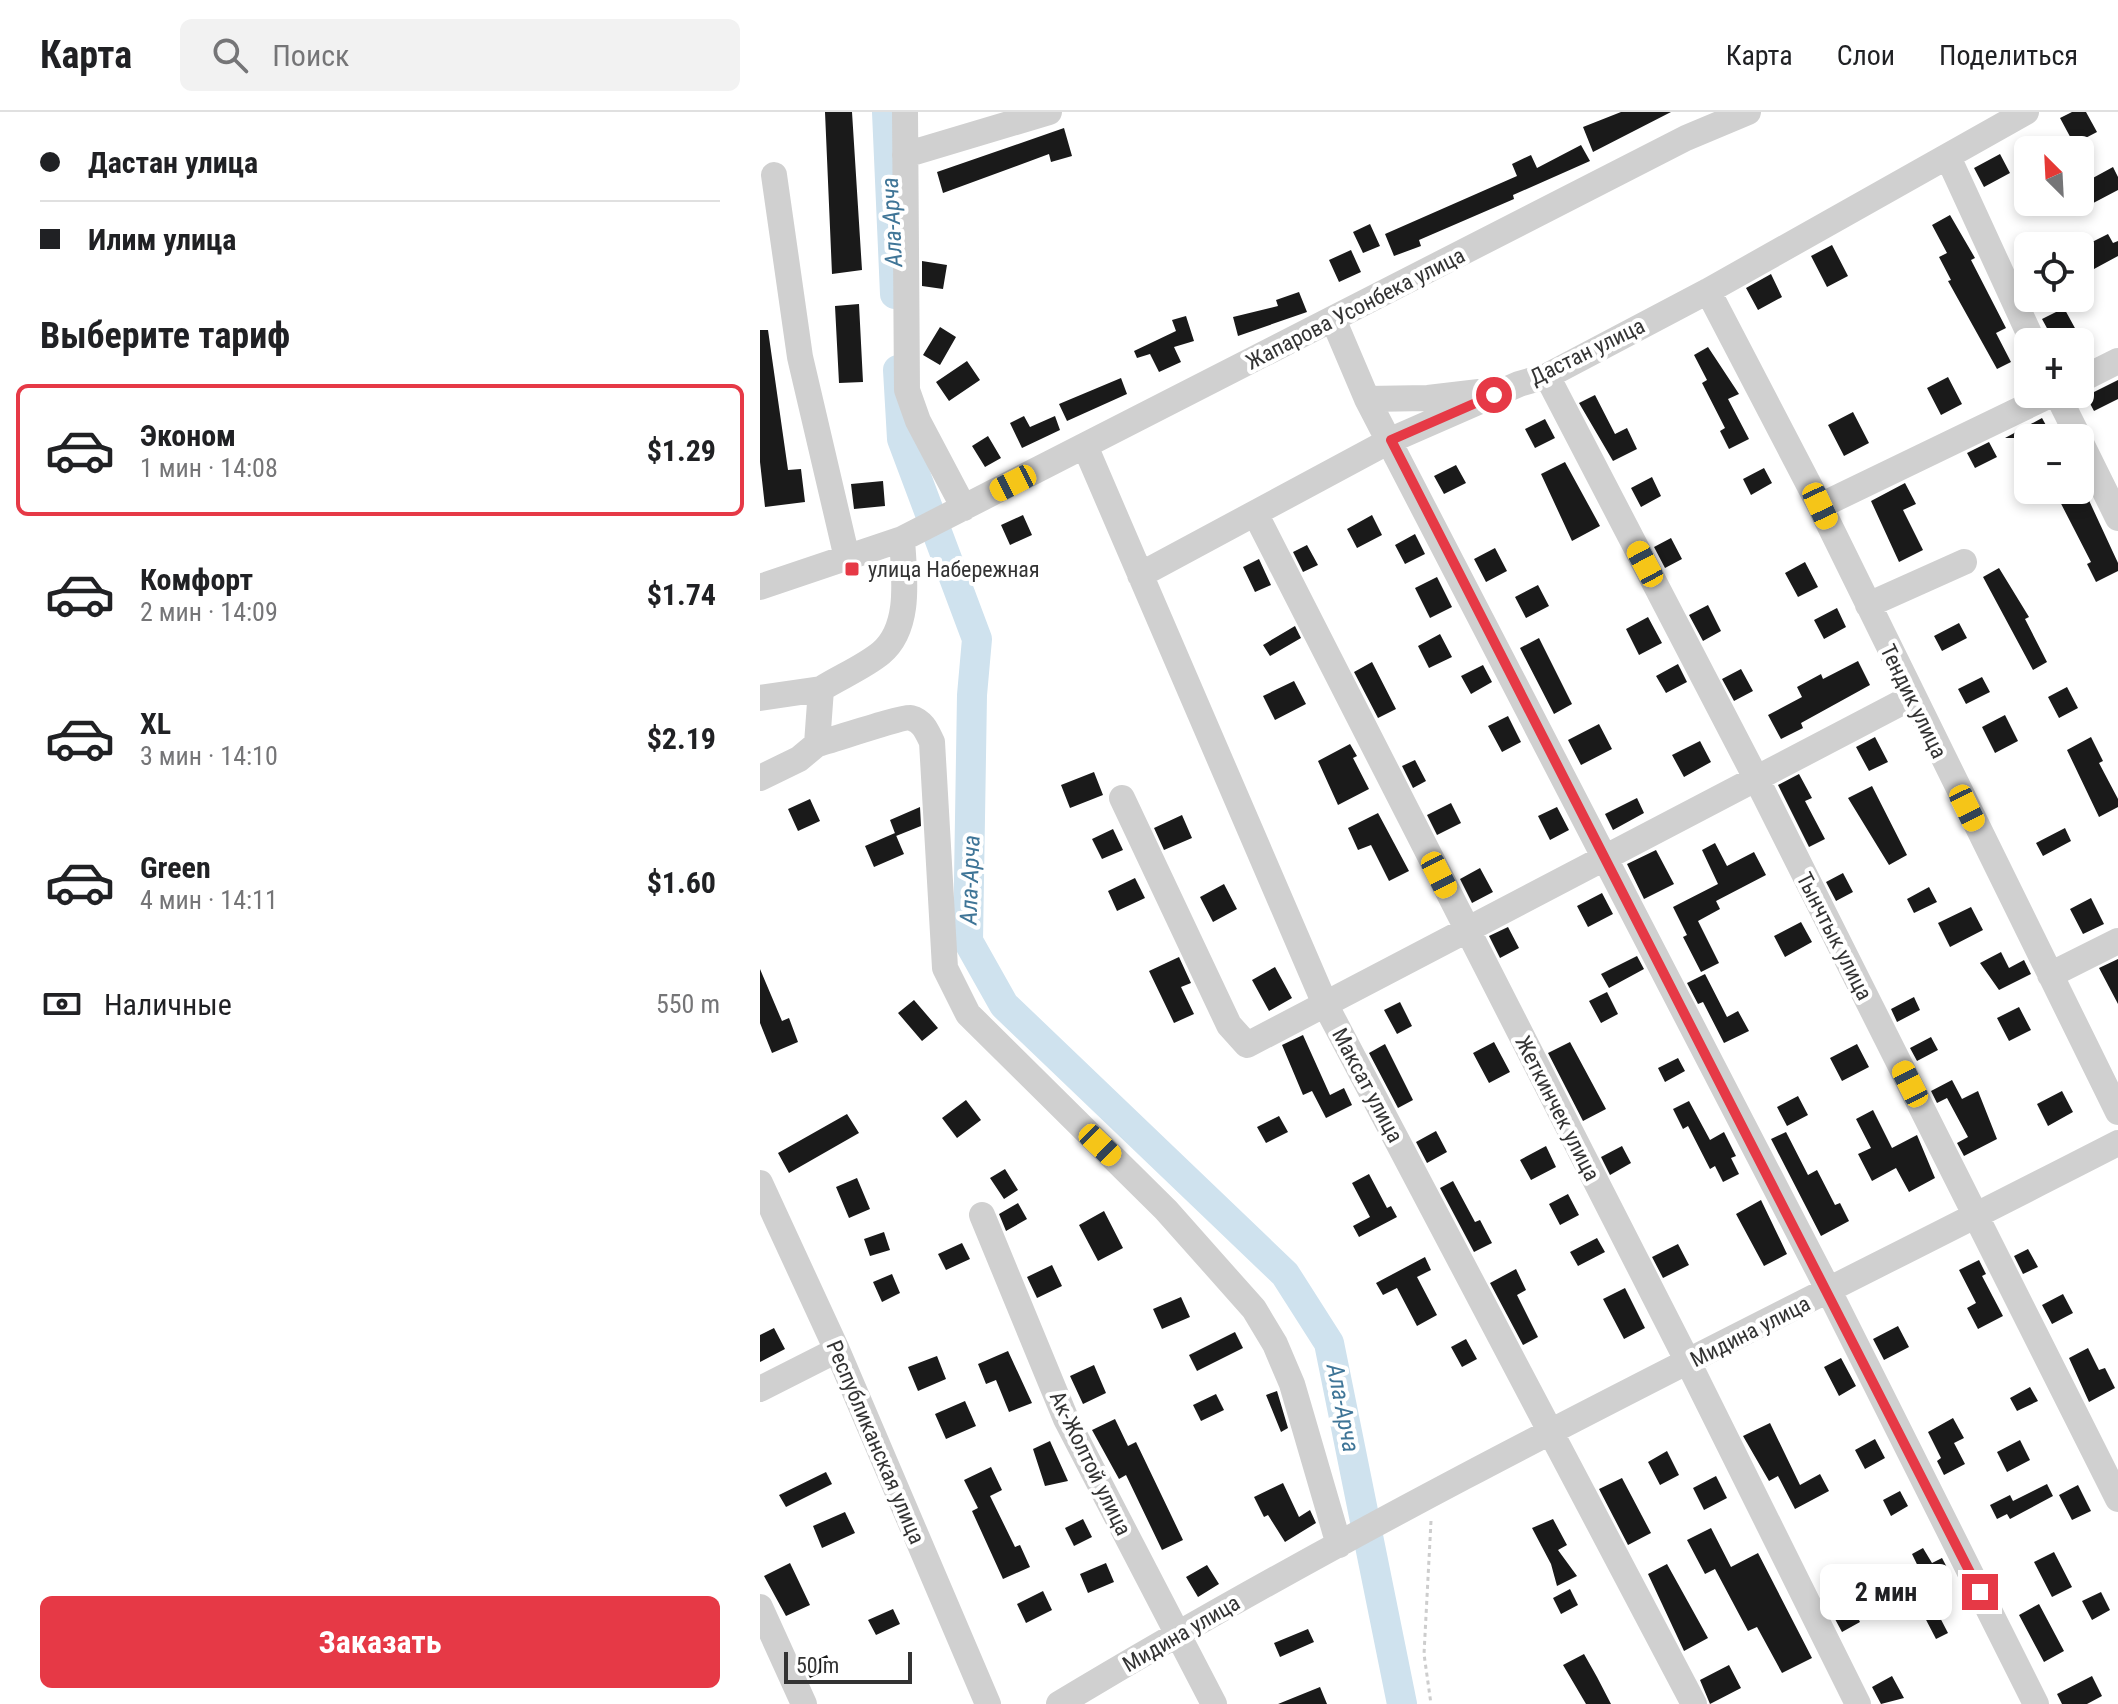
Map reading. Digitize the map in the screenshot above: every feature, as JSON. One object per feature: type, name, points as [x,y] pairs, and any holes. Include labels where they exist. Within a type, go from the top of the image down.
[{"type":"street","points":[[905,112],[907,390],[918,421],[964,508]]},
{"type":"street","points":[[905,155],[1049,112]]},
{"type":"street","name":"Жапарова Усонбека улица","points":[[760,587],[902,539],[1686,138],[1748,112]]},
{"type":"street","name":"Дастан улица","points":[[1140,575],[1391,440],[1519,384],[1547,376],[1708,291],[2026,112]]},
{"type":"street","points":[[1948,157],[2027,328]]},
{"type":"street","points":[[774,175],[800,357],[847,558]]},
{"type":"street","name":"Тендик улица","points":[[1708,291],[1820,506],[2118,1112]]},
{"type":"street","points":[[1333,319],[1367,399],[1391,440],[1829,1291],[2036,1704]]},
{"type":"street","points":[[2094,373],[2118,361]]},
{"type":"street","name":"Тынчтык улица","points":[[1547,376],[1757,780],[2118,1499]]},
{"type":"street","points":[[1367,399],[1461,395],[1519,384]]},
{"type":"street","points":[[1820,506],[2026,408]]},
{"type":"street","name":"Максат улица","points":[[1085,446],[1325,1004],[1694,1704]]},
{"type":"street","points":[[2094,469],[2118,518]]},
{"type":"street","name":"Жеткинчек улица","points":[[1255,513],[1688,1362],[1858,1704]]},
{"type":"street","points":[[760,698],[821,689],[881,652],[897,631],[904,594],[902,539]]},
{"type":"street","points":[[1868,605],[1964,562]]},
{"type":"street","points":[[817,744],[821,689]]},
{"type":"street","points":[[1122,798],[1229,1025],[1247,1045],[1912,697]]},
{"type":"street","points":[[760,778],[799,759],[817,744],[856,735],[901,718],[913,718],[925,727],[932,742],[945,968],[951,986],[968,1014],[1166,1210],[1254,1309],[1292,1384],[1343,1544]]},
{"type":"street","points":[[2050,975],[2118,941]]},
{"type":"street","name":"Мидина улица","points":[[1059,1704],[1178,1632],[1551,1432],[2118,1143]]},
{"type":"street","name":"Республиканская улица","points":[[760,1183],[837,1350],[988,1704]]},
{"type":"street","name":"Ак-Жолтой улица","points":[[982,1215],[1066,1419],[1214,1704]]},
{"type":"street","points":[[760,1389],[837,1350]]},
{"type":"street","points":[[760,1607],[804,1704]]},
{"type":"path","points":[[1431,1704],[1424,1654],[1432,1496]]},
{"type":"building","points":[[825,112],[852,112],[862,270],[832,274]]},
{"type":"building","points":[[1621,112],[1671,112],[1593,152],[1583,127]]},
{"type":"building","points":[[2072,112],[2086,112],[2097,132],[2089,136],[2070,136],[2060,118]]},
{"type":"building","points":[[1064,128],[1072,156],[1051,162],[1049,154],[943,193],[937,172]]},
{"type":"building","points":[[1581,145],[1590,161],[1513,195],[1514,199],[1419,240],[1421,246],[1394,256],[1385,234],[1517,176],[1512,164],[1531,155],[1537,168]]},
{"type":"building","points":[[2000,154],[2010,173],[1984,187],[1974,168]]},
{"type":"building","points":[[2113,167],[2118,177],[2118,190],[2094,203],[2094,177]]},
{"type":"building","points":[[1950,215],[1975,258],[1971,260],[2006,328],[1996,333],[2011,362],[1997,369],[1948,281],[1951,280],[1939,257],[1947,253],[1932,225]]},
{"type":"building","points":[[1370,224],[1380,246],[1363,253],[1353,232]]},
{"type":"building","points":[[2108,234],[2113,243],[2118,241],[2118,256],[2094,269],[2094,241]]},
{"type":"building","points":[[1832,245],[1848,276],[1827,287],[1811,256]]},
{"type":"building","points":[[1351,250],[1361,272],[1339,282],[1329,260]]},
{"type":"building","points":[[922,261],[947,265],[943,289],[922,286]]},
{"type":"building","points":[[1771,274],[1782,297],[1758,310],[1746,288]]},
{"type":"building","points":[[1299,292],[1307,312],[1238,336],[1233,317],[1278,306],[1276,300]]},
{"type":"building","points":[[859,304],[863,382],[839,383],[835,306]]},
{"type":"building","points":[[2056,312],[2066,312],[2075,328],[2047,328],[2042,319]]},
{"type":"building","points":[[1186,316],[1194,341],[1174,347],[1181,362],[1159,372],[1150,354],[1137,358],[1134,351],[1176,331],[1172,320]]},
{"type":"building","points":[[940,327],[956,337],[940,365],[923,355]]},
{"type":"building","points":[[760,330],[768,330],[788,470],[801,469],[805,502],[765,507],[760,462]]},
{"type":"building","points":[[1708,347],[1739,394],[1728,399],[1749,439],[1729,449],[1720,431],[1725,428],[1702,383],[1707,380],[1694,355]]},
{"type":"building","points":[[967,361],[980,380],[949,401],[936,382]]},
{"type":"building","points":[[1948,377],[1962,404],[1941,415],[1927,388]]},
{"type":"building","points":[[1121,378],[1127,394],[1067,421],[1059,404]]},
{"type":"building","points":[[2118,380],[2118,399],[2094,411],[2094,392]]},
{"type":"building","points":[[1595,395],[1615,434],[1627,428],[1637,449],[1613,461],[1579,403]]},
{"type":"building","points":[[1853,412],[1869,443],[1844,456],[1828,425]]},
{"type":"building","points":[[1024,416],[1030,427],[1055,416],[1060,430],[1022,448],[1010,423]]},
{"type":"building","points":[[2042,418],[2045,424],[2031,424]]},
{"type":"building","points":[[1545,419],[1555,438],[1535,448],[1525,429]]},
{"type":"building","points":[[988,436],[1001,458],[985,467],[972,446]]},
{"type":"building","points":[[1989,442],[1997,457],[1975,468],[1967,453]]},
{"type":"building","points":[[1565,462],[1600,526],[1572,541],[1541,474]]},
{"type":"building","points":[[1456,465],[1466,483],[1444,494],[1434,476]]},
{"type":"building","points":[[1764,468],[1772,483],[1751,495],[1743,479]]},
{"type":"building","points":[[1652,477],[1661,496],[1641,507],[1631,488]]},
{"type":"building","points":[[883,481],[885,506],[854,509],[851,484]]},
{"type":"building","points":[[1905,483],[1916,504],[1903,510],[1923,550],[1899,562],[1871,501]]},
{"type":"building","points":[[2061,504],[2091,504],[2118,563],[2118,571],[2096,582],[2087,564],[2091,562]]},
{"type":"building","points":[[1023,515],[1032,535],[1010,545],[1001,525]]},
{"type":"building","points":[[1372,515],[1382,535],[1357,548],[1347,529]]},
{"type":"building","points":[[1415,534],[1425,554],[1405,564],[1395,545]]},
{"type":"building","points":[[1671,538],[1682,559],[1665,568],[1654,547]]},
{"type":"building","points":[[1307,545],[1318,565],[1303,572],[1293,552]]},
{"type":"building","points":[[1495,548],[1507,571],[1486,582],[1474,559]]},
{"type":"building","points":[[1259,559],[1271,585],[1255,592],[1243,567]]},
{"type":"building","points":[[1805,562],[1818,587],[1798,597],[1785,573]]},
{"type":"building","points":[[1999,568],[2029,617],[2025,619],[2047,662],[2033,670],[1983,577]]},
{"type":"building","points":[[1437,577],[1452,607],[1430,618],[1415,588]]},
{"type":"building","points":[[1538,585],[1549,606],[1526,618],[1515,597]]},
{"type":"building","points":[[1708,605],[1721,631],[1703,641],[1689,615]]},
{"type":"building","points":[[1837,608],[1846,627],[1824,639],[1814,620]]},
{"type":"building","points":[[1648,617],[1662,643],[1639,655],[1626,629]]},
{"type":"building","points":[[1959,623],[1967,638],[1942,651],[1934,636]]},
{"type":"building","points":[[1295,626],[1301,638],[1270,656],[1263,645]]},
{"type":"building","points":[[1440,634],[1452,657],[1429,668],[1418,646]]},
{"type":"building","points":[[1539,638],[1572,704],[1554,714],[1520,648]]},
{"type":"building","points":[[1858,661],[1870,685],[1801,723],[1803,728],[1781,739],[1768,715],[1802,697],[1797,687],[1821,674],[1823,679]]},
{"type":"building","points":[[1372,662],[1396,709],[1378,718],[1354,672]]},
{"type":"building","points":[[1678,664],[1687,682],[1666,693],[1656,676]]},
{"type":"building","points":[[1483,665],[1492,682],[1471,694],[1461,676]]},
{"type":"building","points":[[1741,669],[1753,691],[1734,701],[1722,679]]},
{"type":"building","points":[[1982,677],[1990,692],[1966,704],[1958,689]]},
{"type":"building","points":[[1294,681],[1306,704],[1275,720],[1263,696]]},
{"type":"building","points":[[2067,687],[2078,708],[2059,718],[2048,697]]},
{"type":"building","points":[[2005,715],[2018,741],[1995,753],[1982,727]]},
{"type":"building","points":[[1508,716],[1521,742],[1502,752],[1488,726]]},
{"type":"building","points":[[1599,724],[1612,749],[1581,765],[1568,740]]},
{"type":"building","points":[[1875,737],[1888,762],[1869,771],[1856,747]]},
{"type":"building","points":[[2091,737],[2103,761],[2099,763],[2118,799],[2118,807],[2099,817],[2067,750]]},
{"type":"building","points":[[1700,741],[1711,762],[1684,777],[1672,755]]},
{"type":"building","points":[[1350,744],[1357,756],[1353,758],[1369,789],[1338,805],[1318,761]]},
{"type":"building","points":[[1415,760],[1426,781],[1413,788],[1402,766]]},
{"type":"building","points":[[1094,772],[1103,795],[1070,808],[1061,785]]},
{"type":"building","points":[[1799,774],[1812,798],[1805,801],[1825,839],[1809,847],[1778,785]]},
{"type":"building","points":[[1872,786],[1907,855],[1889,865],[1848,798]]},
{"type":"building","points":[[1637,798],[1644,813],[1613,830],[1605,814]]},
{"type":"building","points":[[810,799],[820,821],[798,831],[788,809]]},
{"type":"building","points":[[1451,803],[1461,823],[1437,835],[1427,815]]},
{"type":"building","points":[[920,807],[921,826],[896,836],[890,820]]},
{"type":"building","points":[[1557,807],[1569,830],[1550,840],[1538,816]]},
{"type":"building","points":[[1378,813],[1409,871],[1389,881],[1371,845],[1358,850],[1348,828]]},
{"type":"building","points":[[1182,815],[1192,838],[1164,850],[1154,828]]},
{"type":"building","points":[[2065,828],[2071,841],[2043,856],[2036,843]]},
{"type":"building","points":[[1113,829],[1123,850],[1102,859],[1092,839]]},
{"type":"building","points":[[895,833],[904,854],[874,867],[865,846]]},
{"type":"building","points":[[1715,843],[1727,866],[1754,852],[1766,875],[1716,901],[1720,909],[1698,921],[1719,963],[1701,972],[1683,937],[1687,935],[1673,907],[1718,884],[1702,850]]},
{"type":"building","points":[[1656,850],[1674,884],[1644,899],[1627,864]]},
{"type":"building","points":[[1480,868],[1493,892],[1472,903],[1460,879]]},
{"type":"building","points":[[1843,873],[1853,892],[1836,901],[1826,882]]},
{"type":"building","points":[[1135,878],[1145,898],[1117,911],[1108,891]]},
{"type":"building","points":[[1224,884],[1237,909],[1213,922],[1200,897]]},
{"type":"building","points":[[1929,887],[1937,902],[1914,913],[1907,899]]},
{"type":"building","points":[[1602,893],[1613,914],[1588,927],[1577,906]]},
{"type":"building","points":[[2091,898],[2104,924],[2083,934],[2070,909]]},
{"type":"building","points":[[1971,907],[1983,930],[1950,947],[1938,923]]},
{"type":"building","points":[[1801,922],[1812,942],[1785,957],[1774,936]]},
{"type":"building","points":[[1508,927],[1519,948],[1500,958],[1489,936]]},
{"type":"building","points":[[2001,952],[2009,968],[2024,960],[2031,974],[1999,990],[1980,963]]},
{"type":"building","points":[[1637,956],[1644,969],[1609,988],[1601,974]]},
{"type":"building","points":[[1179,957],[1191,983],[1181,987],[1194,1014],[1174,1023],[1149,971]]},
{"type":"building","points":[[2118,959],[2118,1004],[2099,968]]},
{"type":"building","points":[[1275,967],[1292,998],[1269,1011],[1252,980]]},
{"type":"building","points":[[760,969],[782,1021],[789,1018],[798,1042],[772,1053],[760,1023]]},
{"type":"building","points":[[1705,974],[1727,1017],[1738,1011],[1749,1031],[1724,1043],[1703,1002],[1698,1004],[1687,983]]},
{"type":"building","points":[[1607,992],[1618,1014],[1601,1023],[1589,1001]]},
{"type":"building","points":[[1914,997],[1920,1010],[1897,1022],[1891,1009]]},
{"type":"building","points":[[914,1000],[938,1028],[922,1041],[898,1013]]},
{"type":"building","points":[[1400,1002],[1412,1026],[1397,1034],[1384,1010]]},
{"type":"building","points":[[2019,1007],[2031,1030],[2009,1041],[1997,1018]]},
{"type":"building","points":[[1303,1035],[1330,1095],[1344,1088],[1352,1105],[1326,1118],[1312,1091],[1303,1095],[1282,1045]]},
{"type":"building","points":[[1931,1037],[1938,1050],[1917,1061],[1910,1048]]},
{"type":"building","points":[[1494,1042],[1510,1072],[1489,1083],[1473,1053]]},
{"type":"building","points":[[1570,1042],[1606,1109],[1583,1121],[1548,1053]]},
{"type":"building","points":[[1385,1044],[1413,1100],[1398,1108],[1369,1053]]},
{"type":"building","points":[[1857,1044],[1869,1067],[1842,1081],[1830,1058]]},
{"type":"building","points":[[1678,1058],[1685,1071],[1665,1082],[1658,1068]]},
{"type":"building","points":[[1952,1080],[1962,1099],[1978,1091],[1997,1139],[1964,1156],[1957,1143],[1968,1137],[1947,1098],[1937,1103],[1931,1091]]},
{"type":"building","points":[[2062,1091],[2073,1112],[2048,1126],[2037,1104]]},
{"type":"building","points":[[1798,1096],[1808,1115],[1787,1126],[1777,1107]]},
{"type":"building","points":[[966,1100],[981,1120],[957,1138],[942,1118]]},
{"type":"building","points":[[1689,1101],[1710,1140],[1724,1132],[1736,1156],[1731,1158],[1739,1174],[1723,1182],[1715,1166],[1710,1169],[1688,1126],[1683,1129],[1673,1109]]},
{"type":"building","points":[[1873,1110],[1892,1148],[1917,1135],[1935,1178],[1909,1192],[1896,1168],[1872,1181],[1858,1154],[1871,1148],[1856,1119]]},
{"type":"building","points":[[847,1114],[859,1133],[789,1173],[778,1153]]},
{"type":"building","points":[[1279,1116],[1288,1132],[1266,1143],[1257,1127]]},
{"type":"building","points":[[1436,1131],[1447,1152],[1427,1163],[1416,1142]]},
{"type":"building","points":[[1786,1132],[1808,1175],[1817,1170],[1835,1205],[1840,1203],[1849,1221],[1821,1236],[1771,1139]]},
{"type":"building","points":[[1546,1146],[1556,1167],[1531,1180],[1520,1160]]},
{"type":"building","points":[[1622,1146],[1631,1163],[1610,1175],[1601,1157]]},
{"type":"building","points":[[1005,1169],[1018,1190],[1004,1199],[990,1178]]},
{"type":"building","points":[[1369,1174],[1387,1208],[1391,1206],[1397,1217],[1359,1237],[1353,1226],[1370,1217],[1352,1183]]},
{"type":"building","points":[[857,1178],[870,1209],[849,1218],[836,1187]]},
{"type":"building","points":[[1453,1181],[1475,1222],[1480,1220],[1492,1243],[1474,1252],[1440,1188]]},
{"type":"building","points":[[1568,1194],[1579,1215],[1560,1225],[1549,1204]]},
{"type":"building","points":[[1761,1200],[1787,1254],[1764,1266],[1736,1214]]},
{"type":"building","points":[[1018,1203],[1027,1219],[1006,1231],[999,1214]]},
{"type":"building","points":[[1104,1211],[1123,1248],[1098,1261],[1079,1225]]},
{"type":"building","points":[[884,1232],[890,1250],[870,1256],[864,1239]]},
{"type":"building","points":[[1597,1238],[1605,1252],[1578,1266],[1570,1252]]},
{"type":"building","points":[[962,1243],[970,1259],[946,1270],[938,1254]]},
{"type":"building","points":[[1678,1244],[1689,1265],[1663,1278],[1652,1257]]},
{"type":"building","points":[[2028,1249],[2038,1267],[2023,1274],[2014,1256]]},
{"type":"building","points":[[1425,1257],[1431,1270],[1417,1277],[1437,1315],[1417,1326],[1397,1288],[1383,1295],[1376,1283]]},
{"type":"building","points":[[1979,1260],[1986,1274],[1982,1276],[2003,1316],[1978,1329],[1967,1308],[1976,1303],[1959,1270]]},
{"type":"building","points":[[1052,1265],[1062,1286],[1037,1298],[1027,1277]]},
{"type":"building","points":[[1516,1269],[1526,1290],[1517,1295],[1538,1337],[1523,1345],[1490,1283]]},
{"type":"building","points":[[892,1274],[900,1293],[882,1302],[873,1282]]},
{"type":"building","points":[[1625,1288],[1645,1328],[1624,1339],[1603,1299]]},
{"type":"building","points":[[2063,1294],[2073,1313],[2052,1324],[2042,1305]]},
{"type":"building","points":[[1181,1297],[1190,1317],[1162,1329],[1153,1309]]},
{"type":"building","points":[[1898,1326],[1909,1347],[1884,1360],[1873,1339]]},
{"type":"building","points":[[774,1328],[785,1349],[760,1362],[760,1335]]},
{"type":"building","points":[[1235,1332],[1243,1348],[1197,1371],[1189,1355]]},
{"type":"building","points":[[1466,1339],[1477,1359],[1462,1367],[1451,1347]]},
{"type":"building","points":[[2088,1348],[2099,1370],[2105,1368],[2115,1388],[2089,1402],[2069,1358]]},
{"type":"building","points":[[1008,1351],[1032,1403],[1009,1412],[996,1380],[986,1384],[978,1364]]},
{"type":"building","points":[[937,1356],[946,1379],[918,1391],[908,1367]]},
{"type":"building","points":[[1841,1358],[1856,1386],[1839,1396],[1824,1367]]},
{"type":"building","points":[[1094,1365],[1106,1393],[1083,1404],[1070,1376]]},
{"type":"building","points":[[2030,1387],[2038,1401],[2017,1411],[2010,1398]]},
{"type":"building","points":[[1277,1391],[1288,1428],[1281,1432],[1266,1395]]},
{"type":"building","points":[[1216,1394],[1224,1410],[1201,1421],[1193,1405]]},
{"type":"building","points":[[965,1401],[976,1426],[946,1439],[935,1414]]},
{"type":"building","points":[[1953,1418],[1964,1438],[1954,1443],[1965,1464],[1944,1475],[1937,1461],[1941,1458],[1928,1432]]},
{"type":"building","points":[[1115,1419],[1128,1446],[1136,1442],[1183,1540],[1162,1550],[1126,1475],[1119,1479],[1092,1430]]},
{"type":"building","points":[[1770,1423],[1800,1485],[1820,1474],[1829,1491],[1795,1509],[1778,1476],[1769,1481],[1743,1436]]},
{"type":"building","points":[[1875,1439],[1885,1458],[1865,1469],[1855,1450]]},
{"type":"building","points":[[2020,1440],[2030,1460],[2007,1472],[1997,1452]]},
{"type":"building","points":[[1050,1441],[1068,1481],[1045,1486],[1033,1449]]},
{"type":"building","points":[[1667,1451],[1679,1475],[1660,1485],[1648,1462]]},
{"type":"building","points":[[991,1467],[1002,1490],[990,1496],[1015,1547],[1020,1545],[1030,1567],[1003,1579],[972,1511],[978,1508],[964,1480]]},
{"type":"building","points":[[826,1472],[832,1484],[786,1507],[779,1495]]},
{"type":"building","points":[[1716,1476],[1727,1498],[1704,1510],[1693,1488]]},
{"type":"building","points":[[1622,1478],[1651,1533],[1628,1545],[1599,1489]]},
{"type":"building","points":[[1283,1483],[1299,1517],[1310,1510],[1316,1523],[1285,1542],[1268,1515],[1264,1517],[1254,1497]]},
{"type":"building","points":[[2047,1484],[2053,1496],[2010,1519],[2007,1514],[1997,1519],[1990,1505],[2010,1495],[2013,1501]]},
{"type":"building","points":[[2078,1485],[2091,1511],[2072,1520],[2059,1495]]},
{"type":"building","points":[[1900,1491],[1908,1506],[1891,1516],[1883,1500]]},
{"type":"building","points":[[845,1512],[855,1533],[822,1548],[813,1526]]},
{"type":"building","points":[[1083,1519],[1092,1537],[1074,1546],[1065,1528]]},
{"type":"building","points":[[1553,1519],[1567,1545],[1558,1550],[1577,1576],[1557,1586],[1551,1564],[1532,1528]]},
{"type":"building","points":[[1711,1528],[1731,1567],[1758,1553],[1812,1658],[1782,1673],[1757,1627],[1748,1631],[1715,1569],[1705,1574],[1687,1540]]},
{"type":"building","points":[[1923,1548],[1932,1563],[1942,1558],[1951,1575],[1928,1587],[1912,1554]]},
{"type":"building","points":[[2054,1552],[2072,1587],[2052,1597],[2034,1562]]},
{"type":"building","points":[[790,1563],[810,1605],[786,1616],[764,1576]]},
{"type":"building","points":[[1106,1563],[1114,1582],[1088,1593],[1080,1574]]},
{"type":"building","points":[[1667,1564],[1708,1638],[1684,1651],[1648,1574]]},
{"type":"building","points":[[1207,1565],[1219,1584],[1198,1597],[1186,1577]]},
{"type":"building","points":[[1570,1589],[1578,1605],[1561,1614],[1553,1598]]},
{"type":"building","points":[[1043,1591],[1052,1610],[1026,1623],[1017,1604]]},
{"type":"building","points":[[2101,1592],[2110,1610],[2092,1620],[2082,1601]]},
{"type":"building","points":[[1848,1598],[1860,1622],[1842,1632],[1829,1608]]},
{"type":"building","points":[[2039,1604],[2064,1651],[2044,1662],[2019,1615]]},
{"type":"building","points":[[1935,1608],[1948,1633],[1936,1639],[1923,1614]]},
{"type":"building","points":[[893,1609],[900,1624],[876,1635],[868,1620]]},
{"type":"building","points":[[1308,1629],[1314,1642],[1280,1657],[1274,1643]]},
{"type":"building","points":[[1584,1654],[1611,1704],[1586,1704],[1563,1665]]},
{"type":"building","points":[[827,1655],[832,1667],[810,1678],[804,1666]]},
{"type":"building","points":[[1729,1665],[1741,1688],[1710,1704],[1700,1680]]},
{"type":"building","points":[[1892,1676],[1904,1698],[1881,1704],[1872,1687]]},
{"type":"building","points":[[2092,1676],[2102,1696],[2087,1704],[2062,1704],[2057,1694]]},
{"type":"building","points":[[1320,1687],[1327,1704],[1278,1704]]},
{"type":"waterway","name":"Ала-Арча","points":[[887,112],[895,294]]},
{"type":"waterway","name":"Ала-Арча","points":[[898,370],[902,439],[977,639],[972,695],[968,941],[1004,1005],[1285,1274],[1329,1343],[1402,1704]]},
{"type":"place","name":"улица Набережная","points":[[852,569]]},
{"type":"route","points":[[1494,395],[1391,440],[1829,1291],[1980,1592]]}]
